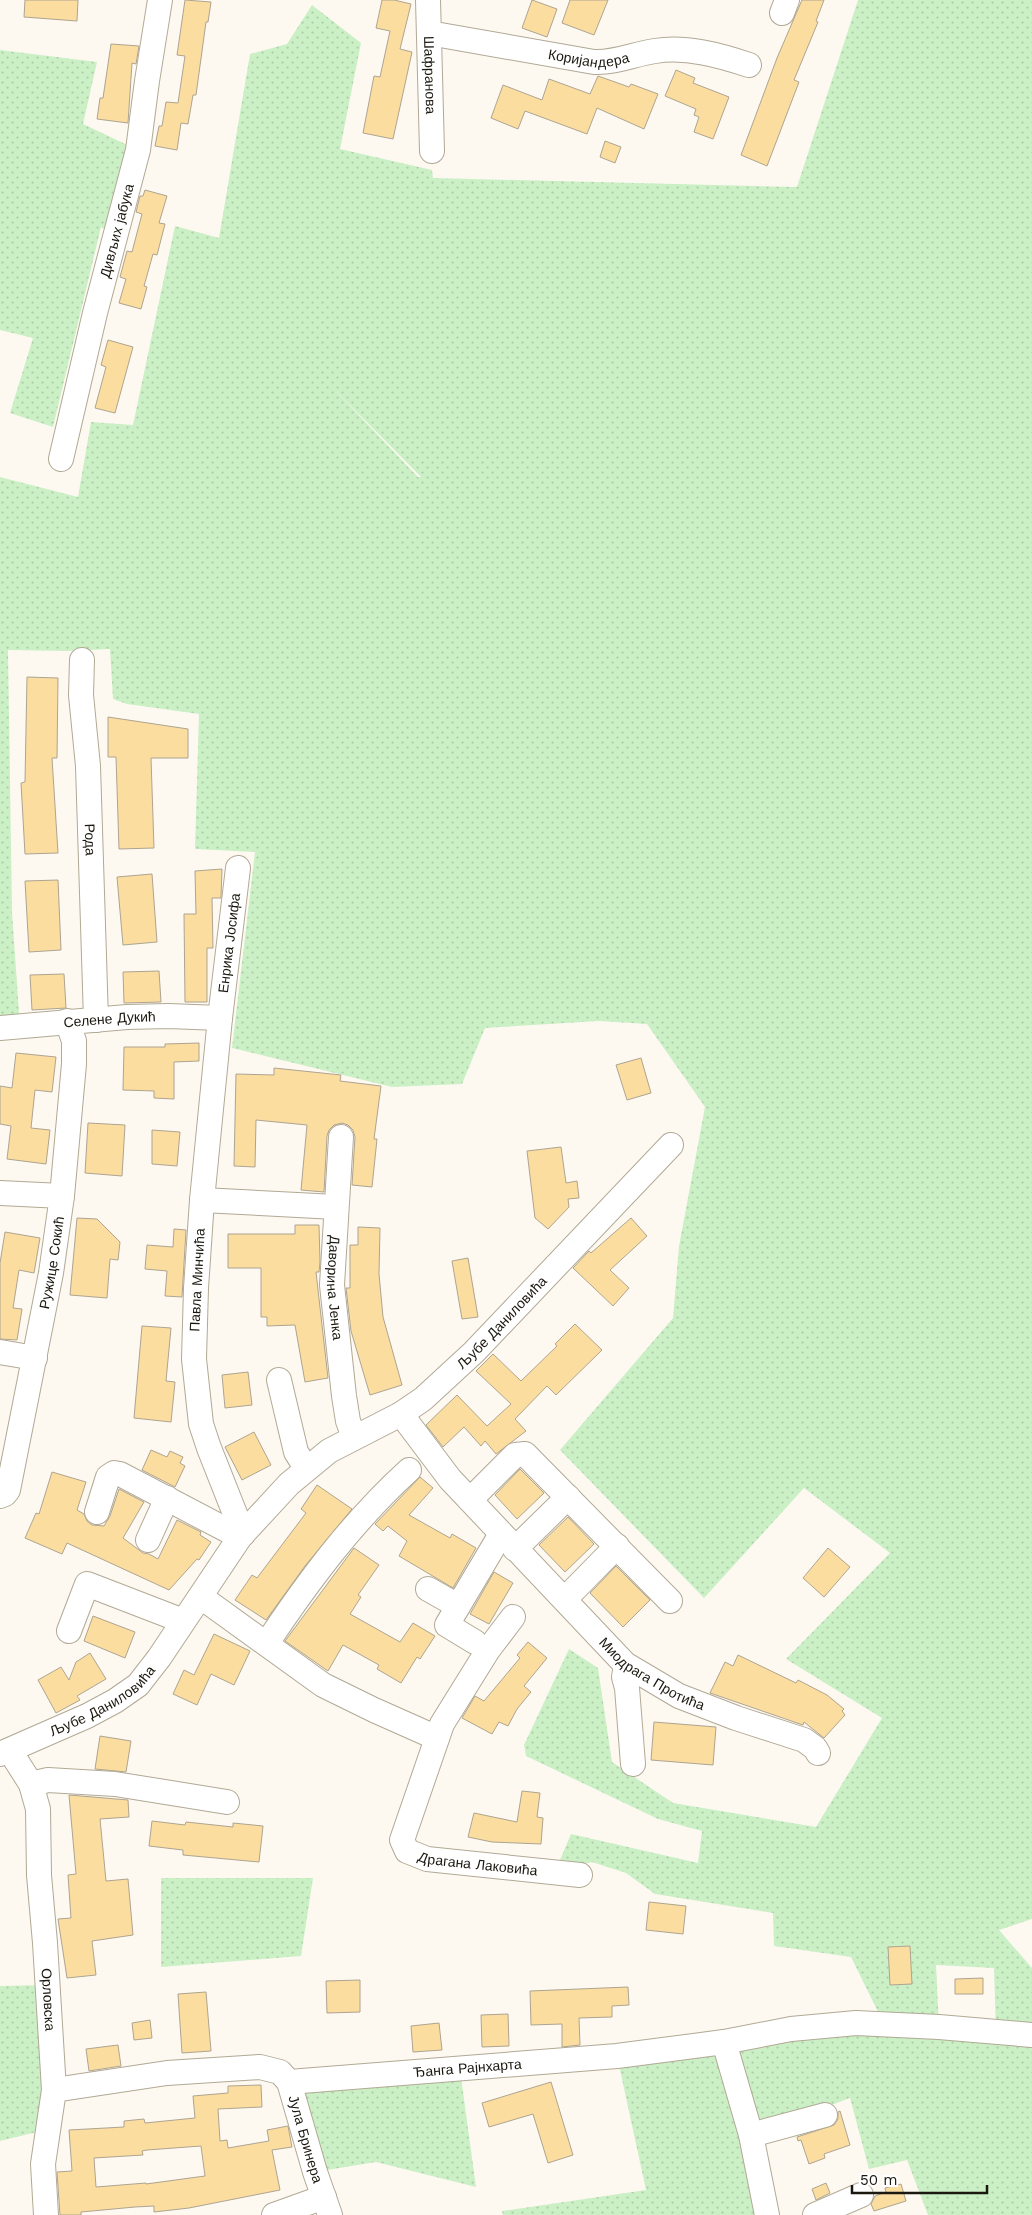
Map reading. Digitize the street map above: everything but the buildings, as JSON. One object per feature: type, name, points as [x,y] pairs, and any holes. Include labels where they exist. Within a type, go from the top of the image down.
[{"type":"street","name":"Дивљих јабука","points":[[61,459],[95,312],[138,150],[160,0]]},
{"type":"street","name":"Шафранова","points":[[428,0],[432,150]]},
{"type":"street","name":"Коријандера","points":[[429,33],[594,62],[617,60],[652,51],[681,50],[718,55],[749,64]]},
{"type":"street","name":"Рода","points":[[82,660],[81,694],[88,766],[96,1020]]},
{"type":"street","name":"Енрика Јосифа","points":[[220,1018],[238,868]]},
{"type":"street","name":"Селене Дукић","points":[[0,1028],[168,1016],[220,1018]]},
{"type":"street","name":"Павла Минчића","points":[[220,1018],[202,1200],[194,1316],[196,1389],[201,1424],[208,1448],[242,1535]]},
{"type":"street","name":"Ружице Сокић","points":[[0,1496],[8,1490],[51,1274],[62,1196],[74,1064],[74,1041],[67,1022]]},
{"type":"street","name":"Даворина Јенка","points":[[342,1137],[336,1207],[333,1295],[344,1396],[348,1421],[354,1437]]},
{"type":"street","name":"Љубе Даниловића","points":[[5,1752],[87,1716],[138,1685],[160,1658],[242,1535],[306,1468],[329,1451],[401,1414],[423,1399],[474,1352],[671,1145]]},
{"type":"street","points":[[0,1193],[62,1196]]},
{"type":"street","points":[[202,1200],[336,1207]]},
{"type":"street","points":[[0,1352],[35,1358]]},
{"type":"street","points":[[279,1380],[296,1452],[306,1468]]},
{"type":"street","name":"Миодрага Протића","points":[[401,1414],[450,1479],[626,1666],[679,1696],[804,1740],[815,1748],[818,1753]]},
{"type":"street","points":[[470,1500],[515,1454],[522,1453],[529,1457],[670,1601]]},
{"type":"street","points":[[266,1643],[308,1582],[346,1534],[385,1492],[409,1470]]},
{"type":"street","points":[[97,1512],[108,1477],[114,1473],[120,1474],[242,1535]]},
{"type":"street","points":[[475,1642],[447,1625],[458,1606],[508,1541],[568,1497]]},
{"type":"street","points":[[148,1540],[167,1498]]},
{"type":"street","points":[[564,1599],[617,1546]]},
{"type":"street","points":[[69,1631],[87,1584],[183,1621]]},
{"type":"street","points":[[428,1589],[458,1606]]},
{"type":"street","points":[[201,1597],[329,1688],[437,1738]]},
{"type":"street","name":"Драгана Лаковића","points":[[513,1617],[476,1668],[451,1708],[437,1738],[402,1840],[407,1851],[427,1860],[580,1875]]},
{"type":"street","points":[[626,1666],[624,1677],[633,1764]]},
{"type":"street","name":"Орловска","points":[[5,1752],[31,1784],[38,1809],[38,1875],[46,1943],[54,2090],[43,2164],[46,2215]]},
{"type":"street","points":[[31,1784],[48,1780],[115,1784],[227,1802]]},
{"type":"street","name":"Ђанга Рајнхарта","points":[[289,2082],[617,2056],[724,2042],[791,2029],[856,2023],[939,2027],[1032,2036]]},
{"type":"street","points":[[724,2042],[750,2135],[767,2215]]},
{"type":"street","points":[[54,2090],[168,2073],[260,2067],[280,2072],[289,2082]]},
{"type":"street","name":"Јула Бринера","points":[[274,2215],[327,2206],[289,2082]]},
{"type":"street","points":[[750,2135],[825,2115]]},
{"type":"street","points":[[815,2215],[861,2195]]},
{"type":"green space","points":[[858,0],[1032,0],[1032,1919],[999,1930],[1032,1968],[1032,2215],[928,2215],[907,2160],[869,2169],[850,2098],[751,2135],[765,2215],[503,2215],[502,2211],[646,2190],[617,2056],[884,2024],[851,1957],[774,1946],[773,1913],[655,1894],[626,1873],[592,1862],[555,1872],[571,1834],[698,1863],[702,1831],[658,1819],[526,1756],[524,1745],[569,1649],[598,1668],[612,1762],[673,1803],[816,1827],[882,1718],[786,1659],[890,1553],[804,1488],[704,1598],[560,1450],[673,1318],[679,1246],[705,1107],[647,1024],[599,1021],[485,1028],[462,1084],[392,1087],[232,1048],[255,852],[195,849],[199,714],[127,704],[113,699],[110,649],[67,651],[8,650],[12,912],[20,1027],[0,1028],[0,477],[78,497],[91,422],[133,425],[175,226],[219,238],[250,54],[287,44],[312,5],[361,43],[340,149],[432,170],[433,178],[797,187]],"holes":[[[333,388],[421,477],[418,477]],[[936,1965],[994,1968],[996,2032],[939,2027]]]},
{"type":"green space","points":[[0,50],[97,62],[83,124],[138,150],[115,236],[101,227],[53,427],[10,413],[33,338],[0,330]]},
{"type":"green space","points":[[161,1878],[313,1878],[301,1956],[161,1967]]},
{"type":"green space","points":[[48,1985],[49,2129],[0,2141],[0,1986]]},
{"type":"green space","points":[[460,2070],[476,2187],[376,2162],[315,2172],[289,2082]]}]
